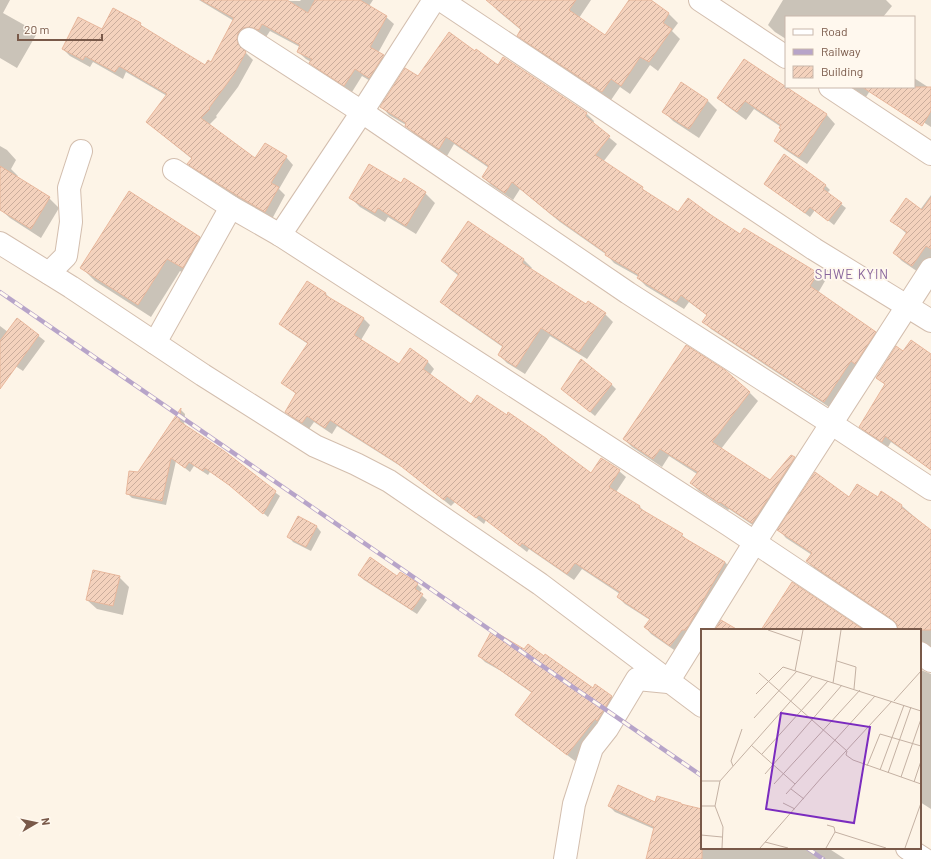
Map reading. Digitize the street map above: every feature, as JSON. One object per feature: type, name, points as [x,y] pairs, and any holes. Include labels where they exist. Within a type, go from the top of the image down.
[{"type":"street","points":[[280,235],[434,0]]},
{"type":"street","points":[[441,0],[814,249],[931,321]]},
{"type":"street","points":[[700,0],[785,56]]},
{"type":"street","points":[[249,39],[362,112],[628,293],[931,489]]},
{"type":"street","points":[[832,88],[931,154]]},
{"type":"street","points":[[48,273],[66,256],[71,222],[69,188],[81,151]]},
{"type":"street","points":[[174,170],[231,207],[280,235],[755,542],[885,629]]},
{"type":"street","points":[[155,343],[231,207]]},
{"type":"street","points":[[3,252],[48,273],[203,375],[315,446],[356,464],[389,481],[540,584],[668,682],[701,705]]},
{"type":"street","points":[[668,682],[755,542],[931,269]]},
{"type":"street","points":[[921,654],[931,661]]},
{"type":"street","points":[[565,859],[574,804],[592,748],[607,729],[637,679],[668,682]]},
{"type":"street","points":[[909,849],[924,859]]},
{"type":"building","points":[[201,0],[287,0],[308,13],[315,0],[360,0],[387,16],[370,47],[384,55],[369,78],[355,69],[344,86],[309,63],[312,59],[297,52],[300,45],[262,24],[259,30],[249,27],[243,28],[238,33],[238,44],[246,52],[234,74],[209,108],[210,109],[201,118],[255,158],[265,143],[287,156],[271,183],[279,187],[265,212],[187,164],[192,158],[146,122],[167,94],[119,66],[115,72],[85,56],[83,60],[62,49],[78,17],[102,29],[113,8],[141,23],[140,25],[205,65],[208,60],[211,62],[234,18]]},
{"type":"building","points":[[486,0],[576,0],[569,10],[605,35],[629,0],[651,0],[669,13],[663,23],[672,29],[649,62],[640,57],[621,86],[611,79],[602,92],[517,36],[521,29]]},
{"type":"building","points":[[449,32],[475,51],[476,49],[498,65],[503,57],[587,113],[585,116],[610,136],[595,155],[643,187],[642,189],[678,212],[688,198],[740,234],[744,228],[818,273],[810,286],[876,332],[855,364],[851,361],[824,402],[702,322],[707,315],[681,295],[676,302],[637,278],[639,275],[605,255],[606,253],[551,214],[512,182],[505,193],[482,177],[489,166],[446,137],[439,149],[405,126],[406,123],[380,107],[405,68],[418,76]]},
{"type":"building","points":[[744,59],[785,86],[785,88],[788,88],[827,114],[799,157],[774,141],[781,129],[779,128],[781,125],[745,101],[737,112],[717,98]]},
{"type":"building","points":[[681,82],[708,100],[689,129],[662,112]]},
{"type":"building","points":[[931,87],[931,111],[922,126],[864,88]]},
{"type":"building","points":[[784,154],[826,185],[823,189],[842,203],[828,221],[810,207],[805,213],[764,184]]},
{"type":"building","points":[[369,164],[401,183],[404,178],[426,192],[406,226],[378,208],[375,213],[349,198]]},
{"type":"building","points":[[0,166],[50,197],[31,229],[0,210]]},
{"type":"building","points":[[129,191],[200,237],[183,268],[167,259],[138,305],[80,268]]},
{"type":"building","points":[[931,197],[931,249],[926,246],[912,266],[893,253],[907,232],[890,221],[906,198],[922,210]]},
{"type":"building","points":[[468,221],[524,259],[522,263],[586,304],[588,301],[606,313],[579,352],[541,328],[516,367],[498,355],[503,346],[440,302],[459,274],[441,261]]},
{"type":"building","points":[[307,281],[326,293],[325,295],[364,318],[354,335],[399,364],[410,348],[428,361],[423,369],[471,404],[477,395],[507,415],[508,412],[547,439],[591,473],[601,458],[620,470],[609,487],[640,506],[639,508],[683,534],[681,536],[725,562],[686,630],[682,630],[670,646],[644,627],[650,619],[617,597],[620,592],[575,563],[567,574],[522,543],[520,546],[479,515],[476,518],[447,496],[444,500],[397,463],[330,420],[325,428],[307,416],[302,423],[285,412],[296,393],[281,383],[308,343],[279,324]]},
{"type":"building","points":[[17,318],[39,335],[0,389],[0,341]]},
{"type":"building","points":[[911,340],[931,354],[931,470],[885,436],[882,442],[859,427],[885,384],[876,378],[896,346],[903,351]]},
{"type":"building","points":[[686,345],[725,370],[750,392],[712,442],[770,480],[791,455],[795,457],[752,523],[690,483],[698,472],[660,449],[653,459],[623,439]]},
{"type":"building","points":[[581,359],[612,384],[590,412],[561,389]]},
{"type":"building","points":[[181,408],[179,421],[224,451],[276,491],[263,514],[229,485],[205,468],[203,471],[189,462],[185,468],[171,458],[162,501],[126,494],[129,471],[138,472]]},
{"type":"building","points":[[815,472],[849,497],[857,484],[878,497],[881,491],[902,505],[901,507],[931,530],[931,630],[898,629],[897,624],[893,620],[806,561],[812,553],[777,530]]},
{"type":"building","points":[[298,516],[317,526],[306,547],[287,537]]},
{"type":"building","points":[[370,557],[397,576],[400,572],[418,583],[415,589],[423,594],[412,610],[358,575]]},
{"type":"building","points":[[93,570],[120,576],[113,606],[86,600]]},
{"type":"building","points":[[792,582],[862,629],[762,629]]},
{"type":"building","points":[[721,620],[736,629],[716,629]]},
{"type":"building","points":[[492,630],[524,649],[528,644],[544,656],[545,654],[593,688],[595,684],[612,696],[597,721],[595,719],[567,755],[515,715],[532,692],[478,656]]},
{"type":"building","points":[[618,785],[655,802],[657,796],[701,809],[702,859],[646,859],[654,827],[608,806]]},
{"type":"railway","points":[[0,292],[701,775]]},
{"type":"railway","points":[[808,849],[823,859]]},
{"type":"district","name":"SHWE KYIN","points":[[852,274]]}]
